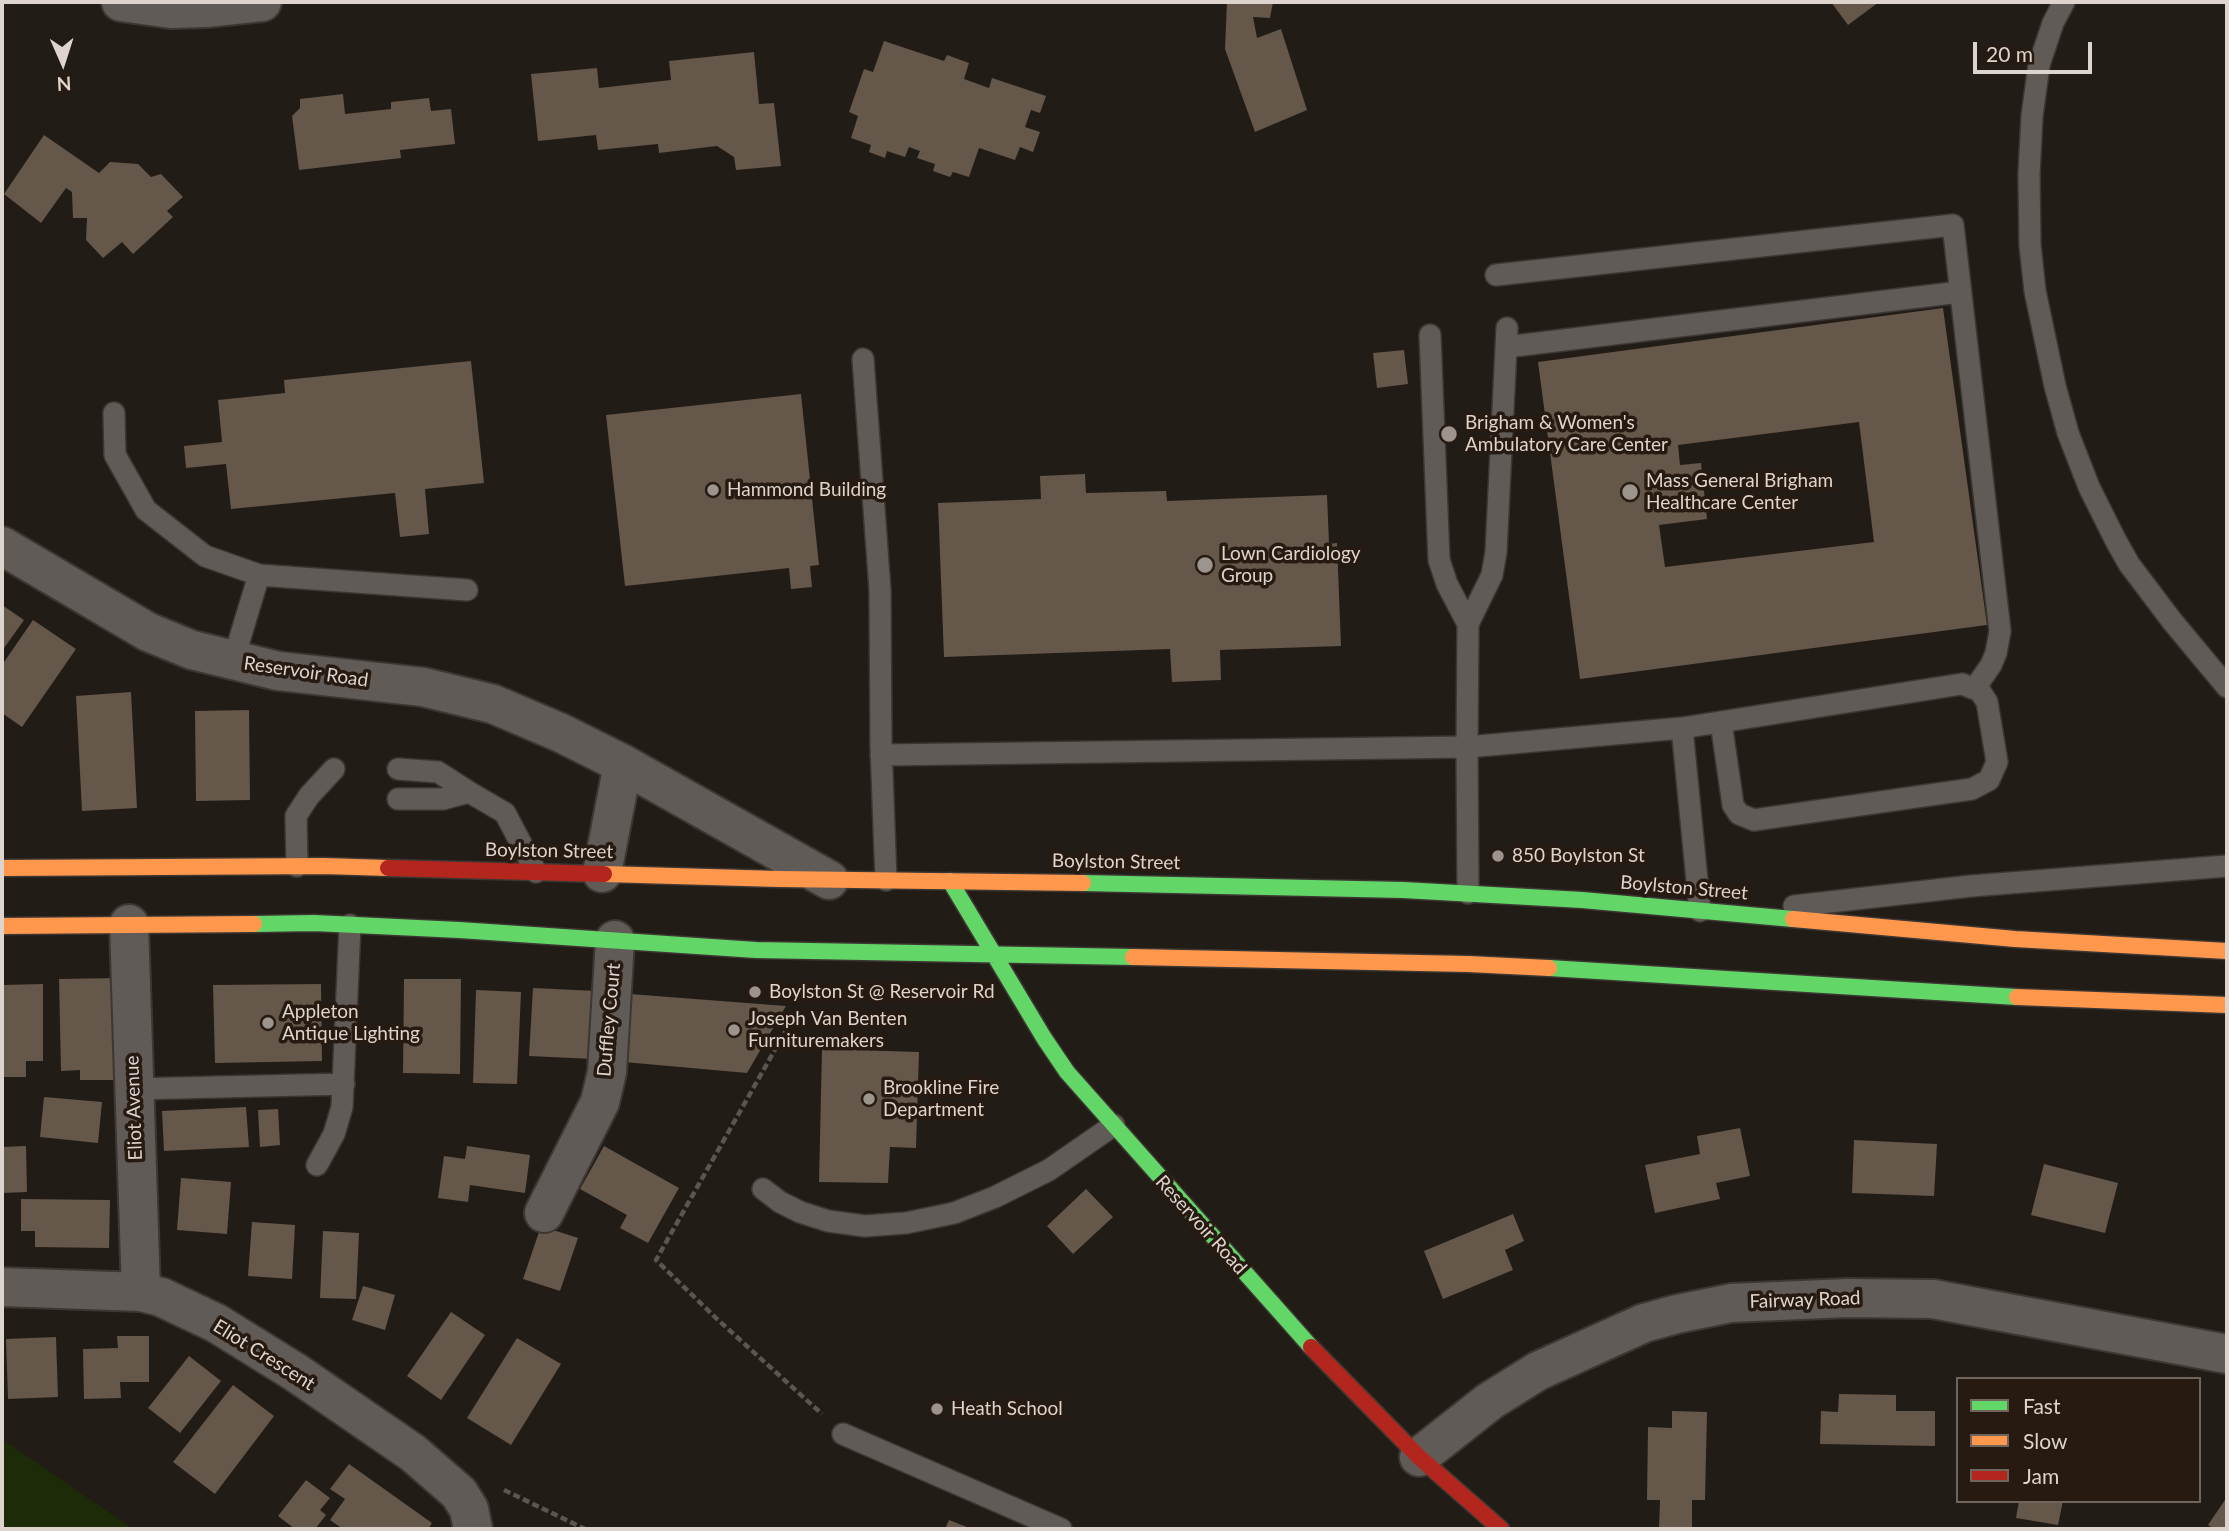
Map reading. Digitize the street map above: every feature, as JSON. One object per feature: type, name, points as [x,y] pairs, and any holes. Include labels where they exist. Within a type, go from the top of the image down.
[{"type":"main road","name":"Boylston Street","points":[[2,869],[297,866],[829,880],[1280,886],[1583,900],[2038,941],[2227,951]]},
{"type":"main road","name":"Reservoir Road","points":[[950,881],[1060,1063],[1304,1339],[1419,1457],[1501,1529]]},
{"type":"main road","points":[[2,926],[350,925],[756,950],[1468,964],[1683,975],[2041,999],[2227,1006]]},
{"type":"street","points":[[121,2],[171,9],[262,2]]},
{"type":"street","name":"Reservoir Road","points":[[2,546],[148,632],[192,649],[278,671],[423,687],[493,704],[623,764],[829,880]]},
{"type":"street","points":[[602,873],[623,764]]},
{"type":"street","name":"Eliot Avenue","points":[[129,924],[141,1292]]},
{"type":"street","name":"Duffley Court","points":[[544,1213],[600,1102],[607,1072],[615,940]]},
{"type":"street","name":"Eliot Crescent","points":[[2,1287],[141,1292],[161,1297],[216,1323],[295,1372],[412,1453],[452,1486],[469,1515]]},
{"type":"street","name":"Fairway Road","points":[[1419,1457],[1490,1401],[1538,1371],[1644,1323],[1731,1303],[1836,1298],[1933,1299],[2227,1354]]},
{"type":"lane","points":[[2064,2],[2053,23],[2039,65],[2032,116],[2029,174],[2030,245],[2035,291],[2055,386],[2068,433],[2116,541],[2145,586],[2227,687]]},
{"type":"lane","points":[[1496,275],[1953,225],[2000,631],[1991,665],[1975,688]]},
{"type":"lane","points":[[1468,893],[1468,624],[1489,583],[1495,560],[1506,338],[1960,292]]},
{"type":"lane","points":[[1430,335],[1439,560],[1447,584],[1468,624]]},
{"type":"lane","points":[[863,359],[880,590],[881,755],[886,880]]},
{"type":"lane","points":[[114,413],[115,455],[146,510],[205,556],[259,575],[467,590]]},
{"type":"lane","points":[[233,661],[259,575]]},
{"type":"lane","points":[[881,755],[1466,747],[1682,728],[1955,684],[1969,685],[1985,696],[1997,755],[1993,775],[1984,785],[1972,789],[1759,820],[1744,817],[1733,805],[1721,722]]},
{"type":"lane","points":[[1682,728],[1700,911]]},
{"type":"lane","points":[[297,866],[296,816],[309,796],[334,769]]},
{"type":"lane","points":[[398,769],[438,772],[505,813],[536,872]]},
{"type":"lane","points":[[398,799],[443,800],[469,792]]},
{"type":"lane","points":[[309,796],[333,798]]},
{"type":"lane","points":[[1724,913],[1971,886],[2227,866]]},
{"type":"lane","points":[[317,1165],[334,1134],[342,1107],[350,925]]},
{"type":"lane","points":[[134,1089],[344,1084]]},
{"type":"lane","points":[[763,1189],[800,1212],[828,1221],[865,1226],[906,1223],[954,1213],[995,1198],[1049,1170],[1114,1125]]},
{"type":"lane","points":[[843,1434],[1061,1529]]},
{"type":"path","points":[[798,1009],[656,1260],[843,1434]]},
{"type":"path","points":[[469,1515],[501,1489],[585,1529]]},
{"type":"green space","points":[[2,1439],[114,1516],[134,1529],[2,1529]]},
{"type":"building","points":[[1227,2],[1273,2],[1270,18],[1253,17],[1257,38],[1281,29],[1307,110],[1255,132],[1225,49]]},
{"type":"building","points":[[1831,2],[1879,2],[1848,25]]},
{"type":"building","points":[[884,41],[944,61],[947,55],[969,63],[964,79],[989,88],[992,78],[1046,96],[1040,113],[1031,110],[1025,127],[1040,132],[1033,152],[1020,147],[1015,160],[979,148],[969,177],[953,172],[950,177],[933,171],[935,164],[917,158],[920,151],[909,147],[905,157],[887,151],[885,158],[869,152],[871,145],[851,138],[858,116],[849,112],[864,69],[873,72]]},
{"type":"building","points":[[754,52],[759,104],[774,103],[781,166],[736,170],[734,157],[717,146],[659,153],[658,144],[598,150],[596,135],[538,141],[531,74],[597,68],[599,88],[671,80],[669,61]]},
{"type":"building","points":[[343,94],[345,114],[391,109],[391,102],[429,98],[431,111],[451,109],[455,144],[400,150],[401,158],[299,170],[292,116],[300,108],[300,99]]},
{"type":"building","points":[[44,135],[99,173],[110,162],[138,164],[151,177],[161,174],[183,197],[167,211],[173,217],[133,254],[122,242],[103,258],[86,240],[87,218],[73,218],[72,192],[66,188],[41,223],[4,194]]},
{"type":"building","name":"Mass General Brigham Healthcare Center","points":[[1943,308],[1987,625],[1580,679],[1538,362]],"holes":[[[1859,422],[1874,542],[1665,567],[1659,525],[1707,519],[1701,463],[1680,465],[1678,445]]]},
{"type":"building","points":[[1404,350],[1408,384],[1377,388],[1373,353]]},
{"type":"building","points":[[471,361],[484,483],[425,489],[429,534],[400,537],[395,493],[231,509],[226,464],[186,468],[184,446],[222,442],[218,400],[285,393],[284,380]]},
{"type":"building","name":"Hammond Building","points":[[801,394],[819,565],[810,566],[812,587],[791,589],[789,568],[625,586],[606,415]]},
{"type":"building","points":[[1085,474],[1086,493],[1166,491],[1167,501],[1327,495],[1329,544],[1337,543],[1341,646],[1220,650],[1221,680],[1172,682],[1170,649],[944,657],[938,503],[1041,499],[1040,476]]},
{"type":"building","points":[[2,605],[24,620],[2,651]]},
{"type":"building","points":[[33,620],[76,649],[22,727],[2,713],[2,665]]},
{"type":"building","points":[[131,692],[137,808],[82,811],[76,696]]},
{"type":"building","points":[[249,710],[250,800],[196,801],[195,711]]},
{"type":"building","points":[[118,978],[120,1080],[80,1080],[80,1070],[61,1071],[59,979]]},
{"type":"building","points":[[404,979],[461,979],[460,1074],[403,1073]]},
{"type":"building","points":[[43,984],[43,1061],[26,1061],[26,1077],[2,1077],[2,985]]},
{"type":"building","name":"Appleton Antique Lighting","points":[[321,984],[322,1061],[215,1063],[213,985]]},
{"type":"building","points":[[533,988],[596,991],[593,1059],[529,1056]]},
{"type":"building","points":[[476,990],[521,992],[517,1084],[473,1083]]},
{"type":"building","points":[[630,994],[786,1006],[747,1073],[624,1062]]},
{"type":"building","name":"Brookline Fire Department","points":[[822,1049],[919,1052],[916,1148],[890,1147],[888,1183],[819,1182]]},
{"type":"building","points":[[44,1097],[102,1102],[98,1143],[40,1137]]},
{"type":"building","points":[[246,1107],[249,1147],[164,1151],[162,1111]]},
{"type":"building","points":[[278,1109],[280,1145],[260,1147],[258,1110]]},
{"type":"building","points":[[1740,1128],[1750,1176],[1716,1183],[1720,1199],[1655,1213],[1645,1165],[1700,1154],[1697,1136]]},
{"type":"building","points":[[1854,1140],[1937,1144],[1934,1196],[1852,1193]]},
{"type":"building","points":[[26,1146],[27,1192],[2,1193],[2,1147]]},
{"type":"building","points":[[467,1146],[530,1155],[525,1193],[470,1185],[468,1202],[438,1198],[444,1156],[465,1159]]},
{"type":"building","points":[[604,1146],[679,1188],[648,1243],[620,1228],[627,1215],[580,1189]]},
{"type":"building","points":[[2044,1164],[2118,1183],[2105,1233],[2031,1215]]},
{"type":"building","points":[[181,1178],[231,1182],[227,1234],[177,1230]]},
{"type":"building","points":[[1086,1189],[1113,1217],[1073,1254],[1047,1226]]},
{"type":"building","points":[[21,1199],[110,1200],[109,1248],[35,1247],[35,1231],[21,1231]]},
{"type":"building","points":[[1513,1214],[1524,1241],[1505,1250],[1513,1270],[1443,1299],[1424,1251]]},
{"type":"building","points":[[252,1222],[295,1225],[292,1279],[248,1276]]},
{"type":"building","points":[[541,1226],[578,1238],[560,1291],[523,1279]]},
{"type":"building","points":[[323,1231],[359,1233],[356,1299],[320,1298]]},
{"type":"building","points":[[363,1286],[395,1295],[385,1330],[352,1320]]},
{"type":"building","points":[[451,1312],[485,1335],[441,1400],[407,1376]]},
{"type":"building","points":[[117,1336],[149,1336],[149,1382],[120,1382],[121,1398],[84,1399],[83,1349],[118,1348]]},
{"type":"building","points":[[56,1337],[58,1397],[8,1399],[6,1339]]},
{"type":"building","points":[[517,1338],[561,1364],[511,1445],[467,1418]]},
{"type":"building","points":[[189,1356],[221,1381],[180,1433],[148,1408]]},
{"type":"building","points":[[233,1385],[274,1416],[215,1494],[173,1462]]},
{"type":"building","points":[[1839,1394],[1896,1395],[1896,1411],[1935,1411],[1935,1446],[1820,1444],[1821,1411],[1838,1412]]},
{"type":"building","points":[[1672,1411],[1707,1412],[1705,1500],[1692,1500],[1692,1529],[1659,1529],[1660,1500],[1647,1500],[1648,1427],[1672,1428]]},
{"type":"building","points":[[349,1464],[432,1523],[428,1529],[343,1529],[330,1520],[345,1499],[330,1489]]},
{"type":"building","points":[[306,1480],[330,1498],[320,1510],[326,1515],[315,1529],[295,1529],[278,1516]]},
{"type":"building","points":[[2227,1497],[2227,1529],[2214,1529],[2208,1525]]},
{"type":"building","points":[[2019,1503],[2063,1503],[2058,1525],[2016,1518]]},
{"type":"building","points":[[949,1520],[972,1529],[945,1529]]},
{"type":"traffic: fast","points":[[950,881],[1067,1072],[1311,1347]]},
{"type":"traffic: fast","points":[[1083,883],[1403,890],[1582,900],[1793,919]]},
{"type":"traffic: fast","points":[[254,924],[314,923],[459,930],[756,950],[1133,957]]},
{"type":"traffic: fast","points":[[1549,968],[2017,997]]},
{"type":"traffic: slow","points":[[2,868],[388,868]]},
{"type":"traffic: slow","points":[[604,874],[1083,883]]},
{"type":"traffic: slow","points":[[1793,919],[2015,939],[2227,951]]},
{"type":"traffic: slow","points":[[2,926],[254,924]]},
{"type":"traffic: slow","points":[[1133,957],[1549,968]]},
{"type":"traffic: slow","points":[[2017,997],[2227,1005]]},
{"type":"traffic: jam","points":[[388,868],[604,874]]},
{"type":"traffic: jam","points":[[1311,1347],[1419,1457],[1501,1529]]},
{"type":"place","name":"Brigham & Women's Ambulatory Care Center","points":[[1449,434]]},
{"type":"place","name":"Hammond Building","points":[[713,490]]},
{"type":"place","name":"Mass General Brigham Healthcare Center","points":[[1630,492]]},
{"type":"place","name":"Lown Cardiology Group","points":[[1205,565]]},
{"type":"place","name":"850 Boylston St","points":[[1498,856]]},
{"type":"place","name":"Boylston St @ Reservoir Rd","points":[[755,992]]},
{"type":"place","name":"Appleton Antique Lighting","points":[[268,1023]]},
{"type":"place","name":"Joseph Van Benten Furnituremakers","points":[[734,1030]]},
{"type":"place","name":"Brookline Fire Department","points":[[869,1099]]},
{"type":"place","name":"Heath School","points":[[937,1409]]}]
